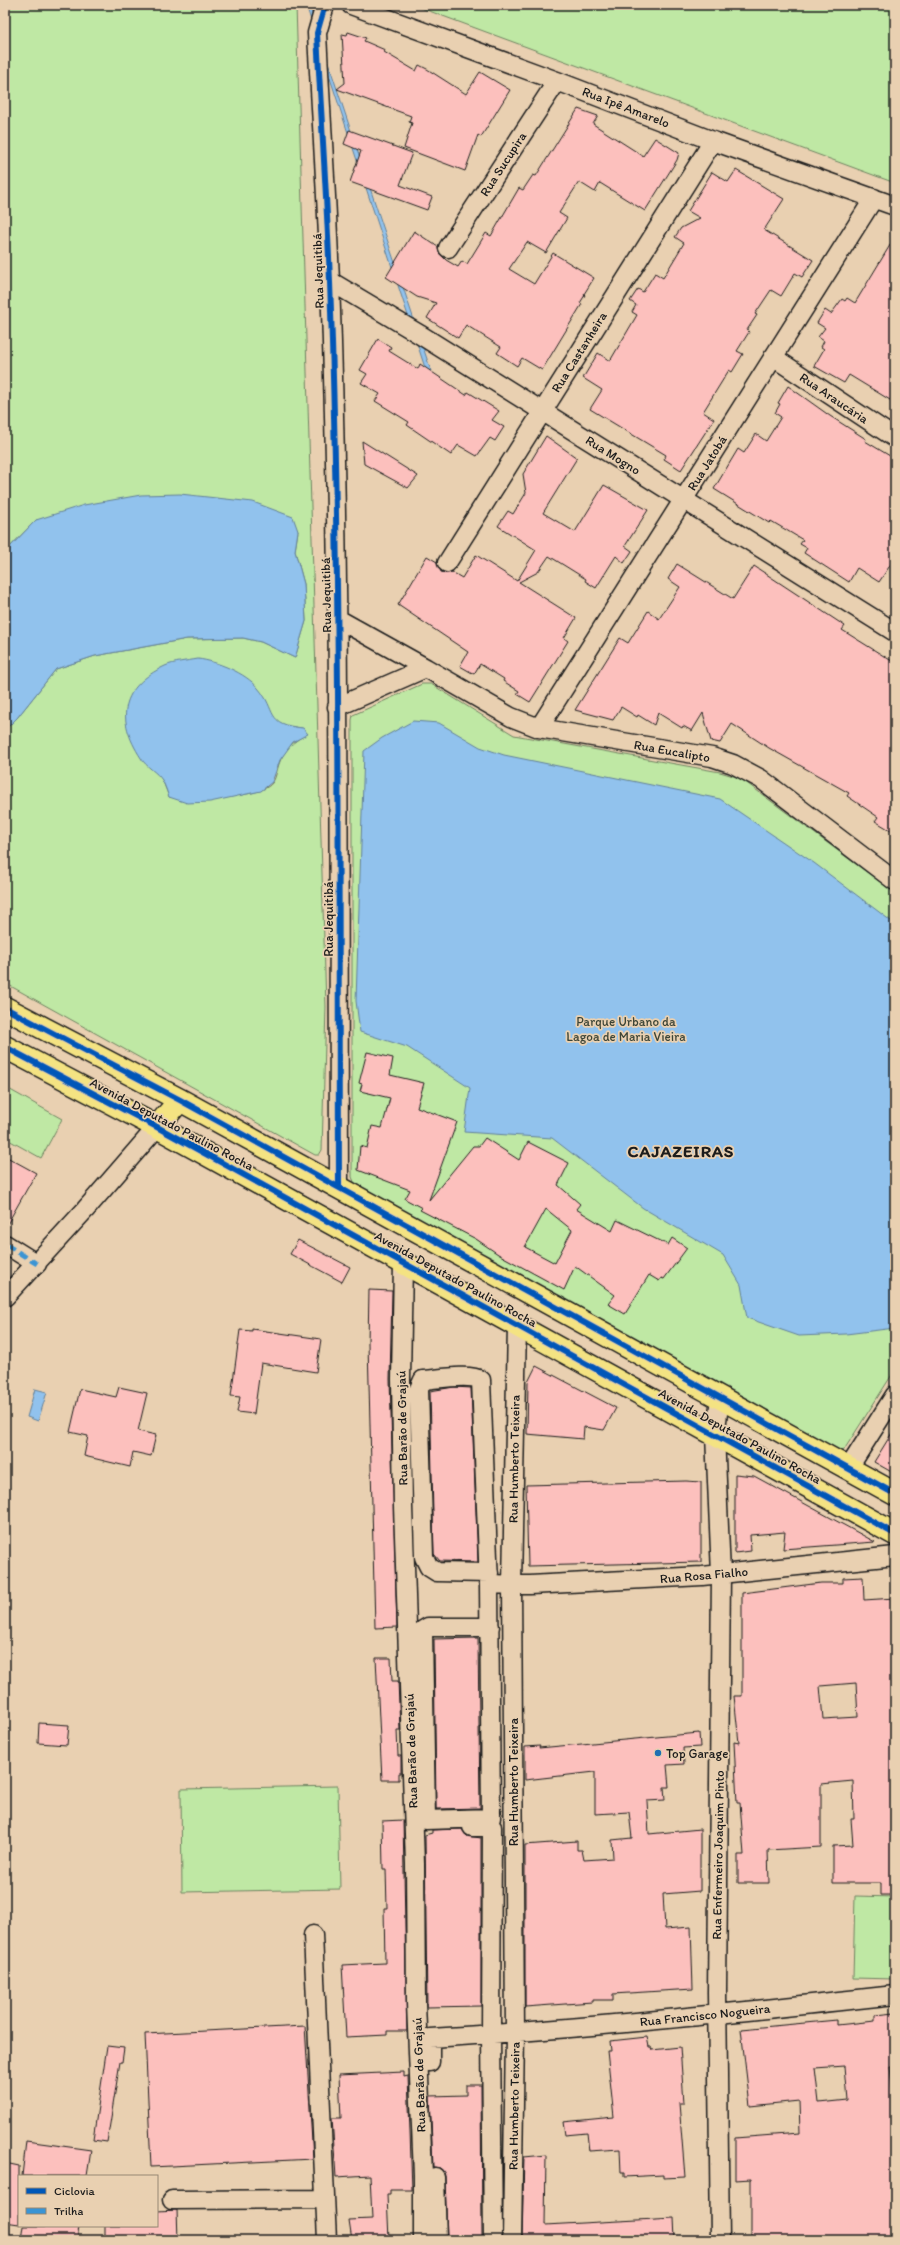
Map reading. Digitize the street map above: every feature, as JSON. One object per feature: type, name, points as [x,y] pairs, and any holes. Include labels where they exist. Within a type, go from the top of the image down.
[{"type":"main road","name":"Avenida Deputado Paulino Rocha","points":[[5,1008],[180,1100],[720,1399],[895,1494]]},
{"type":"main road","name":"Avenida Deputado Paulino Rocha","points":[[5,1047],[157,1128],[895,1534]]},
{"type":"main road","points":[[157,1128],[180,1100]]},
{"type":"street","name":"Rua Jequitibá","points":[[325,5],[317,33],[330,281],[338,619],[339,1187]]},
{"type":"street","name":"Rua Ipê Amarelo","points":[[354,6],[557,80],[713,141],[895,206]]},
{"type":"street","name":"Rua Sucupira","points":[[448,248],[557,80]]},
{"type":"street","name":"Rua Castanheira","points":[[447,563],[713,141]]},
{"type":"street","name":"Rua Jatobá","points":[[539,728],[685,500],[773,357],[874,198]]},
{"type":"street","name":"Rua Mogno","points":[[330,281],[419,334],[685,500],[893,626]]},
{"type":"street","name":"Rua Araucária","points":[[773,357],[895,438]]},
{"type":"street","name":"Rua Eucalipto","points":[[338,619],[511,717],[539,728],[712,757],[733,764],[761,779],[895,881]]},
{"type":"street","points":[[337,707],[426,668]]},
{"type":"street","points":[[5,1297],[37,1264],[157,1128]]},
{"type":"street","points":[[5,1244],[37,1264]]},
{"type":"street","name":"Rua Barão de Grajaú","points":[[403,1263],[401,1379],[403,1506],[414,1856],[416,2003],[423,2175],[423,2240]]},
{"type":"street","name":"Rua Humberto Teixeira","points":[[512,2240],[503,2034],[517,1325]]},
{"type":"street","name":"Rua Rosa Fialho","points":[[489,1579],[481,1380],[476,1377],[423,1380],[418,1389],[424,1557],[429,1567],[437,1572],[489,1579],[512,1584],[530,1585],[721,1574],[895,1556]]},
{"type":"street","points":[[848,1469],[895,1395]]},
{"type":"street","name":"Rua Enfermeiro Joaquim Pinto","points":[[720,1399],[715,1435],[721,1574],[718,2015],[720,2240]]},
{"type":"street","points":[[489,1579],[490,1627],[491,1818],[426,1820],[423,1630],[428,1627],[490,1627]]},
{"type":"street","points":[[437,2240],[422,1828],[492,1827],[503,2034],[493,2240]]},
{"type":"street","points":[[312,1936],[324,2199],[328,2240]]},
{"type":"street","name":"Rua Francisco Nogueira","points":[[430,2038],[503,2034],[718,2015],[895,1995]]},
{"type":"street","points":[[172,2200],[324,2199]]},
{"type":"green space","points":[[5,5],[296,5],[326,1007],[322,1150],[319,1155],[315,1155],[5,983],[5,730],[17,718],[56,669],[95,656],[187,639],[243,638],[261,642],[295,658],[306,621],[304,584],[295,551],[298,531],[36,520],[5,552]],"holes":[[[276,721],[286,726],[302,728],[307,734],[287,750],[281,759],[273,782],[266,788],[254,792],[224,797],[169,797],[162,779]]]},
{"type":"green space","points":[[413,5],[895,5],[895,183]]},
{"type":"green space","name":"Parque Urbano da Lagoa de Maria Vieira","points":[[422,684],[431,684],[514,735],[720,772],[740,778],[895,893],[895,1370],[842,1453],[357,1189],[352,1177],[352,720],[353,715]]},
{"type":"green space","points":[[5,1087],[62,1119],[41,1158],[5,1138]]},
{"type":"green space","points":[[338,1786],[340,1889],[182,1892],[181,1789]]},
{"type":"green space","points":[[855,1896],[895,1897],[895,1979],[853,1978]]},
{"type":"water","points":[[306,5],[309,5],[436,386],[432,389]]},
{"type":"water","points":[[180,494],[253,502],[293,517],[298,531],[295,551],[304,584],[306,621],[295,658],[261,642],[243,638],[187,639],[95,656],[56,669],[17,718],[5,730],[5,552],[36,520],[84,505],[141,495]]},
{"type":"water","points":[[198,659],[222,665],[246,677],[264,696],[277,720],[291,726],[303,728],[308,734],[293,742],[280,760],[272,782],[261,791],[210,802],[187,803],[169,797],[162,780],[143,761],[133,743],[128,730],[126,717],[127,705],[131,694],[150,674],[165,666]]},
{"type":"water","name":"Parque Urbano da Lagoa de Maria Vieira","points":[[413,721],[439,723],[480,747],[504,755],[720,799],[814,863],[895,924],[895,1328],[846,1334],[799,1336],[747,1318],[741,1285],[723,1255],[643,1208],[552,1138],[464,1132],[470,1088],[407,1047],[360,1032],[356,1001],[364,751],[382,738]]},
{"type":"water","points":[[35,1389],[47,1392],[38,1421],[27,1417]]},
{"type":"building","points":[[348,32],[366,38],[364,41],[385,50],[384,52],[416,71],[419,65],[427,69],[466,94],[480,72],[510,90],[481,137],[478,135],[465,171],[404,148],[412,123],[409,122],[411,116],[337,89],[345,83],[342,34],[347,35]]},
{"type":"building","points":[[578,109],[598,116],[593,124],[643,156],[655,138],[679,153],[677,160],[645,211],[600,183],[595,192],[579,182],[559,213],[567,218],[546,253],[527,242],[509,269],[534,284],[553,253],[594,278],[584,294],[585,295],[580,303],[582,304],[542,370],[522,358],[517,366],[497,353],[501,347],[466,325],[458,338],[427,318],[436,303],[417,297],[386,277],[414,231],[438,247],[439,253],[446,260],[458,267],[462,261],[467,264],[486,233],[491,236],[519,188],[523,190],[533,175],[536,176]]},
{"type":"building","points":[[349,130],[412,153],[400,185],[432,197],[427,210],[350,182],[361,151],[344,144]]},
{"type":"building","points":[[736,170],[784,199],[764,230],[813,260],[802,277],[795,273],[781,296],[771,290],[755,314],[757,315],[747,330],[749,332],[737,351],[743,354],[732,372],[729,370],[703,412],[714,419],[681,470],[664,459],[666,455],[590,409],[602,390],[583,378],[598,353],[610,361],[637,315],[632,312],[636,305],[630,301],[638,289],[643,292],[655,273],[663,278],[684,243],[675,237],[681,228],[700,218],[688,211],[712,172],[728,182]]},
{"type":"building","points":[[895,237],[895,403],[849,375],[844,383],[814,366],[824,349],[821,347],[824,341],[818,337],[825,328],[817,323],[825,310],[831,314],[842,299],[845,301],[847,298],[855,303]]},
{"type":"building","points":[[378,339],[391,347],[389,351],[418,369],[420,364],[466,395],[468,392],[499,411],[492,420],[504,427],[495,441],[490,438],[477,456],[458,445],[451,455],[407,425],[409,422],[375,401],[380,394],[361,383],[367,374],[360,370]]},
{"type":"building","points":[[788,386],[830,416],[866,439],[865,441],[895,459],[895,558],[879,582],[857,568],[849,582],[804,553],[807,548],[800,544],[803,540],[771,521],[769,523],[714,489],[738,449],[744,453],[756,434],[766,441],[781,417],[775,413],[780,404],[778,403]]},
{"type":"building","points":[[546,436],[577,458],[543,513],[575,532],[604,485],[648,510],[625,546],[632,551],[624,563],[616,556],[596,588],[585,581],[586,579],[549,556],[538,572],[519,582],[576,618],[564,638],[568,641],[530,702],[517,694],[519,691],[503,681],[504,679],[480,664],[474,674],[460,666],[468,652],[398,605],[427,556],[437,562],[441,572],[452,572],[462,578],[476,555],[517,581],[536,550],[498,526],[508,511],[513,514],[526,493],[523,474]]},
{"type":"building","points":[[362,441],[418,476],[408,488],[364,464]]},
{"type":"building","points":[[677,564],[733,599],[754,566],[845,626],[842,630],[895,663],[895,833],[875,821],[878,817],[847,796],[849,793],[769,748],[732,724],[720,743],[711,741],[703,713],[692,731],[683,726],[682,728],[658,713],[654,725],[621,707],[613,720],[575,710],[620,638],[628,643],[648,611],[659,619],[680,587],[668,579]]},
{"type":"building","points":[[367,1052],[393,1058],[390,1075],[424,1083],[417,1107],[457,1122],[429,1200],[473,1146],[479,1146],[485,1138],[519,1160],[528,1142],[569,1163],[558,1185],[580,1204],[576,1209],[612,1231],[617,1220],[668,1245],[672,1238],[687,1248],[664,1279],[661,1278],[659,1281],[649,1275],[625,1314],[608,1304],[615,1295],[575,1266],[564,1290],[498,1254],[476,1239],[420,1210],[422,1208],[405,1199],[410,1190],[358,1170],[360,1146],[367,1148],[372,1126],[382,1128],[390,1098],[360,1091],[362,1084],[359,1083]],"holes":[[[546,1209],[572,1230],[555,1263],[525,1247]]]},
{"type":"building","points":[[5,1156],[36,1173],[5,1228]]},
{"type":"building","points":[[298,1240],[350,1267],[342,1282],[290,1254]]},
{"type":"building","points":[[369,1290],[392,1291],[390,1379],[397,1627],[375,1628],[368,1343]]},
{"type":"building","points":[[252,1329],[321,1339],[316,1372],[261,1363],[254,1414],[237,1412],[240,1397],[231,1396],[240,1330],[252,1331]]},
{"type":"building","points":[[536,1366],[616,1408],[604,1430],[584,1427],[583,1439],[527,1434],[528,1382]]},
{"type":"building","points":[[119,1387],[147,1393],[138,1431],[156,1435],[151,1456],[133,1452],[130,1467],[84,1456],[88,1436],[70,1432],[80,1389],[116,1397]]},
{"type":"building","points":[[454,1387],[471,1388],[478,1562],[440,1561],[434,1554],[430,1391]]},
{"type":"building","points":[[895,1428],[895,1474],[874,1462]]},
{"type":"building","points":[[735,1474],[754,1476],[875,1542],[783,1549],[785,1532],[750,1535],[751,1551],[735,1553]]},
{"type":"building","points":[[686,1481],[701,1482],[701,1562],[528,1566],[526,1485]]},
{"type":"building","points":[[863,1577],[864,1600],[895,1598],[895,1895],[881,1895],[881,1883],[833,1883],[833,1846],[853,1845],[851,1819],[854,1819],[853,1781],[821,1784],[821,1847],[768,1850],[769,1883],[738,1883],[738,1855],[744,1855],[740,1803],[737,1803],[734,1742],[739,1743],[734,1696],[742,1696],[742,1593],[821,1583],[843,1583],[843,1578]],"holes":[[[856,1683],[858,1717],[823,1719],[820,1686]]]},
{"type":"building","points":[[478,1638],[480,1808],[436,1809],[434,1639]]},
{"type":"building","points":[[376,1658],[391,1658],[392,1681],[398,1681],[400,1730],[397,1730],[398,1756],[401,1756],[401,1773],[399,1773],[399,1780],[382,1780]]},
{"type":"building","points":[[39,1723],[69,1725],[67,1745],[38,1743]]},
{"type":"building","points":[[699,1733],[700,1747],[683,1748],[684,1764],[667,1765],[669,1787],[664,1787],[665,1800],[647,1801],[649,1834],[700,1829],[700,1891],[663,1894],[665,1929],[691,1927],[693,1989],[613,1994],[613,2000],[592,2000],[592,2002],[525,2007],[525,1845],[577,1841],[577,1850],[582,1850],[584,1860],[613,1858],[612,1840],[632,1838],[629,1812],[595,1814],[595,1772],[525,1780],[525,1747],[540,1746],[539,1748]]},
{"type":"building","points":[[403,1820],[407,2031],[387,2031],[387,2035],[346,2037],[342,1965],[385,1963],[384,1908],[387,1908],[386,1869],[383,1869],[382,1821]]},
{"type":"building","points":[[462,1829],[467,1836],[481,1838],[481,2006],[427,2007],[425,1835],[432,1833],[432,1830]]},
{"type":"building","points":[[894,2013],[895,2067],[890,2067],[895,2112],[895,2238],[847,2237],[847,2240],[751,2240],[751,2179],[735,2180],[735,2138],[800,2133],[799,2101],[750,2106],[741,2029],[837,2020],[837,2025],[875,2021],[875,2015]],"holes":[[[844,2066],[847,2100],[819,2103],[815,2068]]]},
{"type":"building","points":[[305,2026],[313,2159],[151,2167],[145,2034]]},
{"type":"building","points":[[647,2037],[649,2047],[651,2047],[652,2050],[680,2047],[684,2103],[679,2103],[685,2177],[663,2178],[663,2175],[624,2177],[624,2173],[621,2173],[620,2149],[589,2151],[587,2133],[565,2135],[563,2122],[614,2117],[607,2051],[611,2051],[610,2041]]},
{"type":"building","points":[[107,2046],[124,2048],[122,2062],[120,2062],[107,2142],[93,2140]]},
{"type":"building","points":[[404,2072],[404,2077],[408,2076],[412,2190],[390,2190],[390,2195],[387,2195],[389,2240],[352,2240],[349,2220],[372,2219],[370,2175],[336,2177],[332,2118],[341,2118],[339,2075]]},
{"type":"building","points":[[466,2085],[481,2085],[482,2238],[447,2239],[445,2176],[440,2168],[433,2167],[430,2096],[466,2095]]},
{"type":"building","points":[[26,2141],[91,2150],[87,2175],[22,2175]]},
{"type":"building","points":[[546,2155],[545,2225],[674,2218],[675,2240],[522,2240],[524,2157]]},
{"type":"building","points":[[5,2163],[19,2166],[19,2175],[18,2224],[5,2222]]},
{"type":"building","points":[[177,2210],[178,2240],[105,2240],[105,2227],[158,2227],[158,2211]]},
{"type":"building","points":[[23,2227],[79,2227],[77,2240],[21,2240]]},
{"type":"marked path","points":[[5,1244],[37,1264]]},
{"type":"cycle path","points":[[325,5],[317,33],[330,282],[334,395],[338,734],[339,1187]]},
{"type":"cycle path","points":[[5,1008],[180,1100],[895,1494]]},
{"type":"cycle path","points":[[5,1047],[157,1127],[895,1534]]},
{"type":"place","name":"Top Garage","points":[[658,1753]]},
{"type":"district","name":"CAJAZEIRAS","points":[[681,1151]]}]
